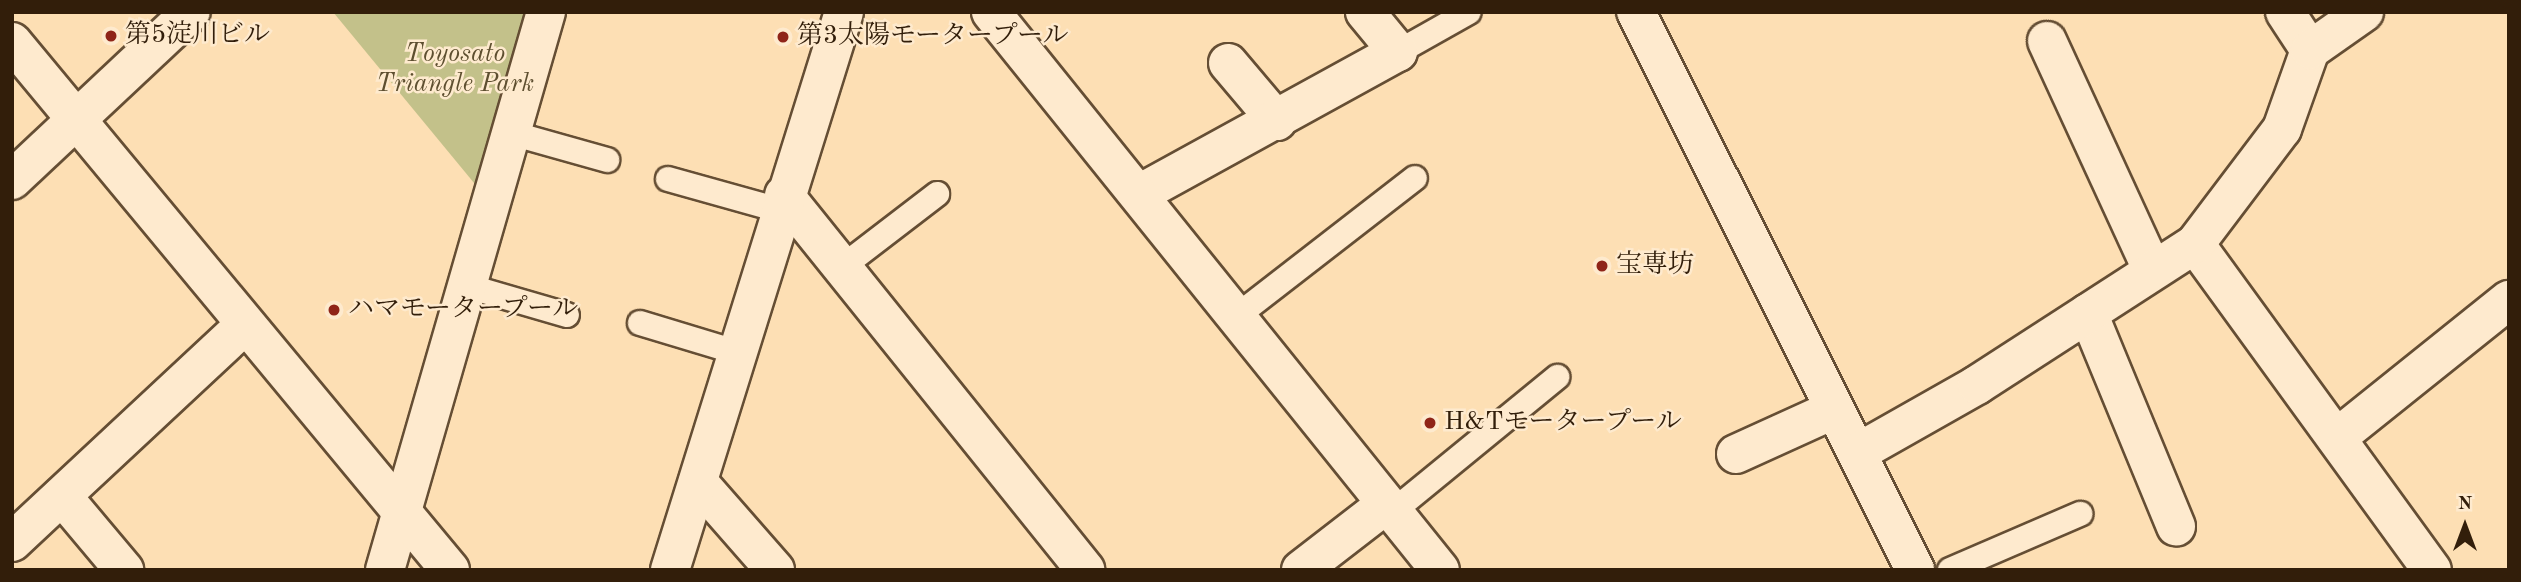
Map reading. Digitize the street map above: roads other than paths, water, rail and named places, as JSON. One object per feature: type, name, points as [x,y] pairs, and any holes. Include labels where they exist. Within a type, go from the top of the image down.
[{"type":"street","points":[[12,180],[191,12]]},
{"type":"street","points":[[385,570],[403,515],[545,12]]},
{"type":"street","points":[[670,570],[781,203],[844,12]]},
{"type":"street","points":[[990,12],[1141,193],[1388,509],[1440,570]]},
{"type":"street","points":[[1141,193],[1278,121],[1398,52],[1365,12]]},
{"type":"street","points":[[1636,12],[1915,570]]},
{"type":"street","points":[[2285,12],[2310,50]]},
{"type":"street","points":[[1857,453],[2088,313],[2152,269],[2195,244],[2282,129],[2310,50],[2364,12]]},
{"type":"street","points":[[2047,40],[2152,269]]},
{"type":"street","points":[[12,42],[450,570]]},
{"type":"street","points":[[1228,63],[1278,121]]},
{"type":"street","points":[[781,203],[842,268],[1086,570]]},
{"type":"street","points":[[2195,244],[2339,436],[2432,570]]},
{"type":"street","points":[[2339,436],[2509,300]]},
{"type":"street","points":[[2088,313],[2176,527]]},
{"type":"street","points":[[12,542],[246,326]]},
{"type":"street","points":[[1736,454],[1833,410]]},
{"type":"street","points":[[698,482],[775,570]]},
{"type":"street","points":[[62,496],[124,570]]},
{"type":"street","points":[[1301,570],[1388,509]]},
{"type":"lane","points":[[1398,52],[1469,12]]},
{"type":"lane","points":[[511,134],[607,160]]},
{"type":"lane","points":[[668,178],[781,203]]},
{"type":"lane","points":[[1237,316],[1415,178]]},
{"type":"lane","points":[[842,268],[937,194]]},
{"type":"lane","points":[[467,286],[567,315]]},
{"type":"lane","points":[[640,323],[736,352]]},
{"type":"lane","points":[[1388,509],[1557,377]]},
{"type":"lane","points":[[1950,570],[2080,514]]},
{"type":"place","name":"第5淀川ビル","points":[[111,36]]},
{"type":"place","name":"第3太陽モータープール","points":[[783,37]]},
{"type":"place","name":"宝専坊","points":[[1602,266]]},
{"type":"place","name":"ハマモータープール","points":[[334,310]]},
{"type":"place","name":"H&Tモータープール","points":[[1430,423]]},
{"type":"park label","name":"Toyosato Triangle Park","points":[[455,70]]}]
